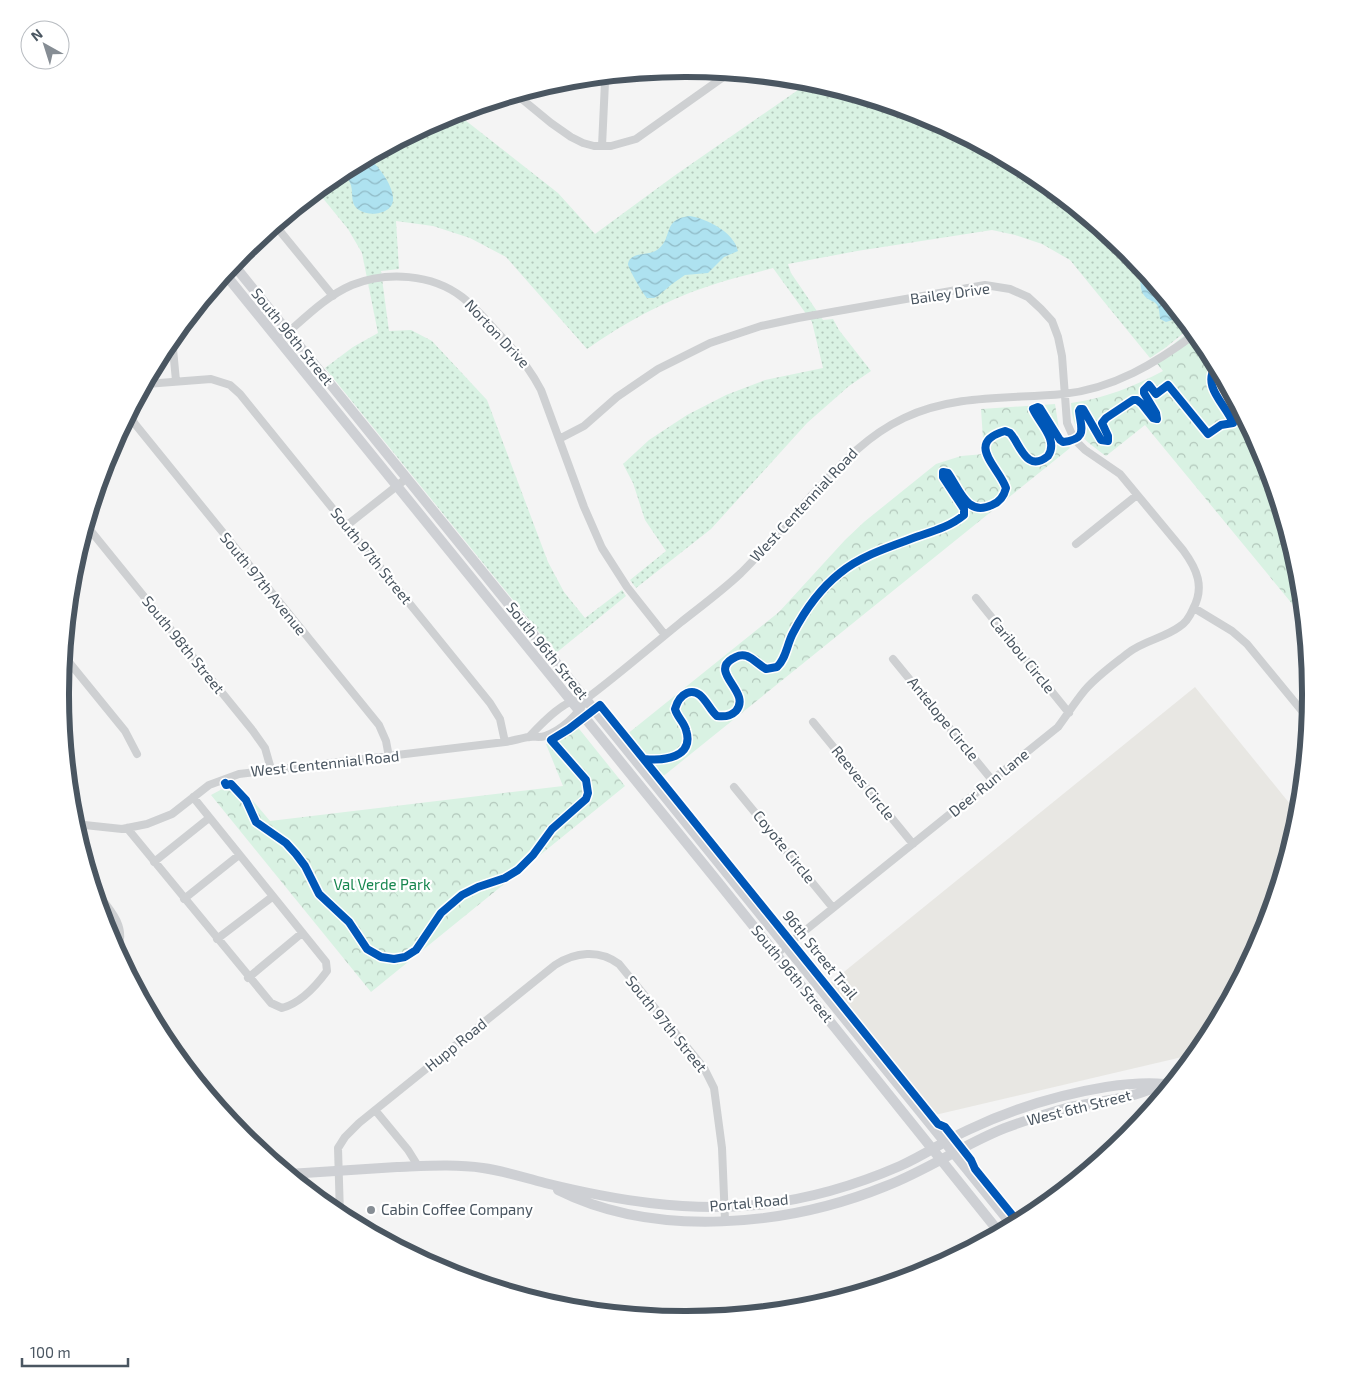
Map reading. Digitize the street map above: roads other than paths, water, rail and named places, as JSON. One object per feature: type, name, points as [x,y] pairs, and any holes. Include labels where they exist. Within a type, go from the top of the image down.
[{"type":"main road","name":"South 96th Street","points":[[238,270],[1007,1220]]},
{"type":"main road","name":"South 96th Street","points":[[229,279],[279,340],[393,489],[580,712],[995,1227]]},
{"type":"main road","name":"West 6th Street","points":[[944,1142],[986,1122],[1050,1098],[1145,1082],[1164,1082]]},
{"type":"main road","name":"West 6th Street","points":[[940,1160],[981,1138],[1024,1121],[1070,1107],[1134,1095],[1163,1084]]},
{"type":"main road","name":"Portal Road","points":[[298,1173],[418,1166],[460,1166],[484,1168],[614,1198],[694,1207],[724,1207],[787,1201],[843,1187],[898,1167],[944,1142]]},
{"type":"main road","name":"Portal Road","points":[[544,1182],[573,1197],[626,1212],[681,1220],[725,1220],[787,1214],[836,1204],[888,1186],[940,1160]]},
{"type":"street","points":[[523,99],[571,137],[583,143],[611,146],[636,139],[721,79]]},
{"type":"street","points":[[602,146],[605,83]]},
{"type":"street","points":[[279,230],[333,296]]},
{"type":"street","name":"Norton Drive","points":[[279,340],[333,296],[353,285],[401,276],[426,280],[461,296],[504,339],[532,372],[541,390],[602,548],[627,587],[666,635]]},
{"type":"street","name":"Bailey Drive","points":[[559,439],[584,426],[617,397],[658,369],[710,344],[737,334],[798,318],[984,286],[1010,288],[1028,297],[1052,321],[1062,356],[1067,423],[1074,438],[1085,450],[1120,474],[1191,560],[1200,585],[1194,608]]},
{"type":"street","name":"West Centennial Road","points":[[83,825],[127,828],[161,820],[176,811],[209,785],[228,777],[271,769],[505,742],[529,737],[544,737],[556,731],[580,712],[586,699],[739,575],[841,464],[860,446],[892,425],[924,410],[952,402],[1064,394],[1101,386],[1145,368],[1189,338]]},
{"type":"street","points":[[153,383],[176,381],[173,351]]},
{"type":"street","name":"South 97th Street","points":[[176,381],[211,379],[221,381],[230,385],[240,394],[490,703],[500,720],[505,742]]},
{"type":"street","name":"South 97th Avenue","points":[[133,420],[379,725],[385,737],[389,756]]},
{"type":"street","points":[[346,526],[407,478]]},
{"type":"street","points":[[1076,544],[1137,494]]},
{"type":"street","name":"South 98th Street","points":[[91,531],[253,731],[265,748],[271,769]]},
{"type":"street","name":"Caribou Circle","points":[[976,598],[1069,713]]},
{"type":"street","points":[[1194,608],[1232,630],[1247,644],[1302,710]]},
{"type":"street","name":"Deer Run Lane","points":[[776,954],[1058,727],[1086,689],[1106,670],[1133,649],[1179,628],[1188,619],[1194,608]]},
{"type":"street","name":"Antelope Circle","points":[[893,659],[992,780]]},
{"type":"street","points":[[70,663],[125,731],[137,754]]},
{"type":"street","points":[[529,737],[539,726],[571,701],[579,698],[586,699]]},
{"type":"street","name":"Reeves Circle","points":[[814,722],[913,844]]},
{"type":"street","name":"Coyote Circle","points":[[734,786],[833,908]]},
{"type":"street","points":[[127,828],[248,978],[271,1003],[282,1008],[302,998],[318,985],[327,971],[326,962],[193,797]]},
{"type":"street","points":[[154,862],[209,818]]},
{"type":"street","points":[[184,899],[239,855]]},
{"type":"street","points":[[217,939],[272,897]]},
{"type":"street","points":[[106,905],[119,925],[120,940]]},
{"type":"street","points":[[248,978],[302,933]]},
{"type":"street","name":"Hupp Road","points":[[340,1204],[338,1148],[345,1137],[374,1110],[555,965],[573,956],[588,953],[604,956]]},
{"type":"street","name":"South 97th Street","points":[[604,956],[611,958],[619,964],[704,1068],[714,1088],[722,1148],[725,1220]]},
{"type":"street","points":[[374,1110],[408,1150],[418,1166]]},
{"type":"water","points":[[373,162],[384,175],[390,186],[393,202],[387,210],[382,212],[371,214],[361,211],[356,208],[352,199],[350,183],[347,178]]},
{"type":"water","points":[[689,216],[711,223],[725,232],[731,238],[738,251],[724,257],[708,273],[685,275],[658,296],[647,298],[630,270],[629,260],[636,255],[657,250],[665,240],[671,225],[680,218]]},
{"type":"water","points":[[1139,276],[1175,319],[1166,322],[1160,319],[1156,303],[1148,299],[1142,292]]},
{"type":"place","name":"Cabin Coffee Company","points":[[371,1210]]},
{"type":"park label","name":"Val Verde Park","points":[[382,885]]}]
